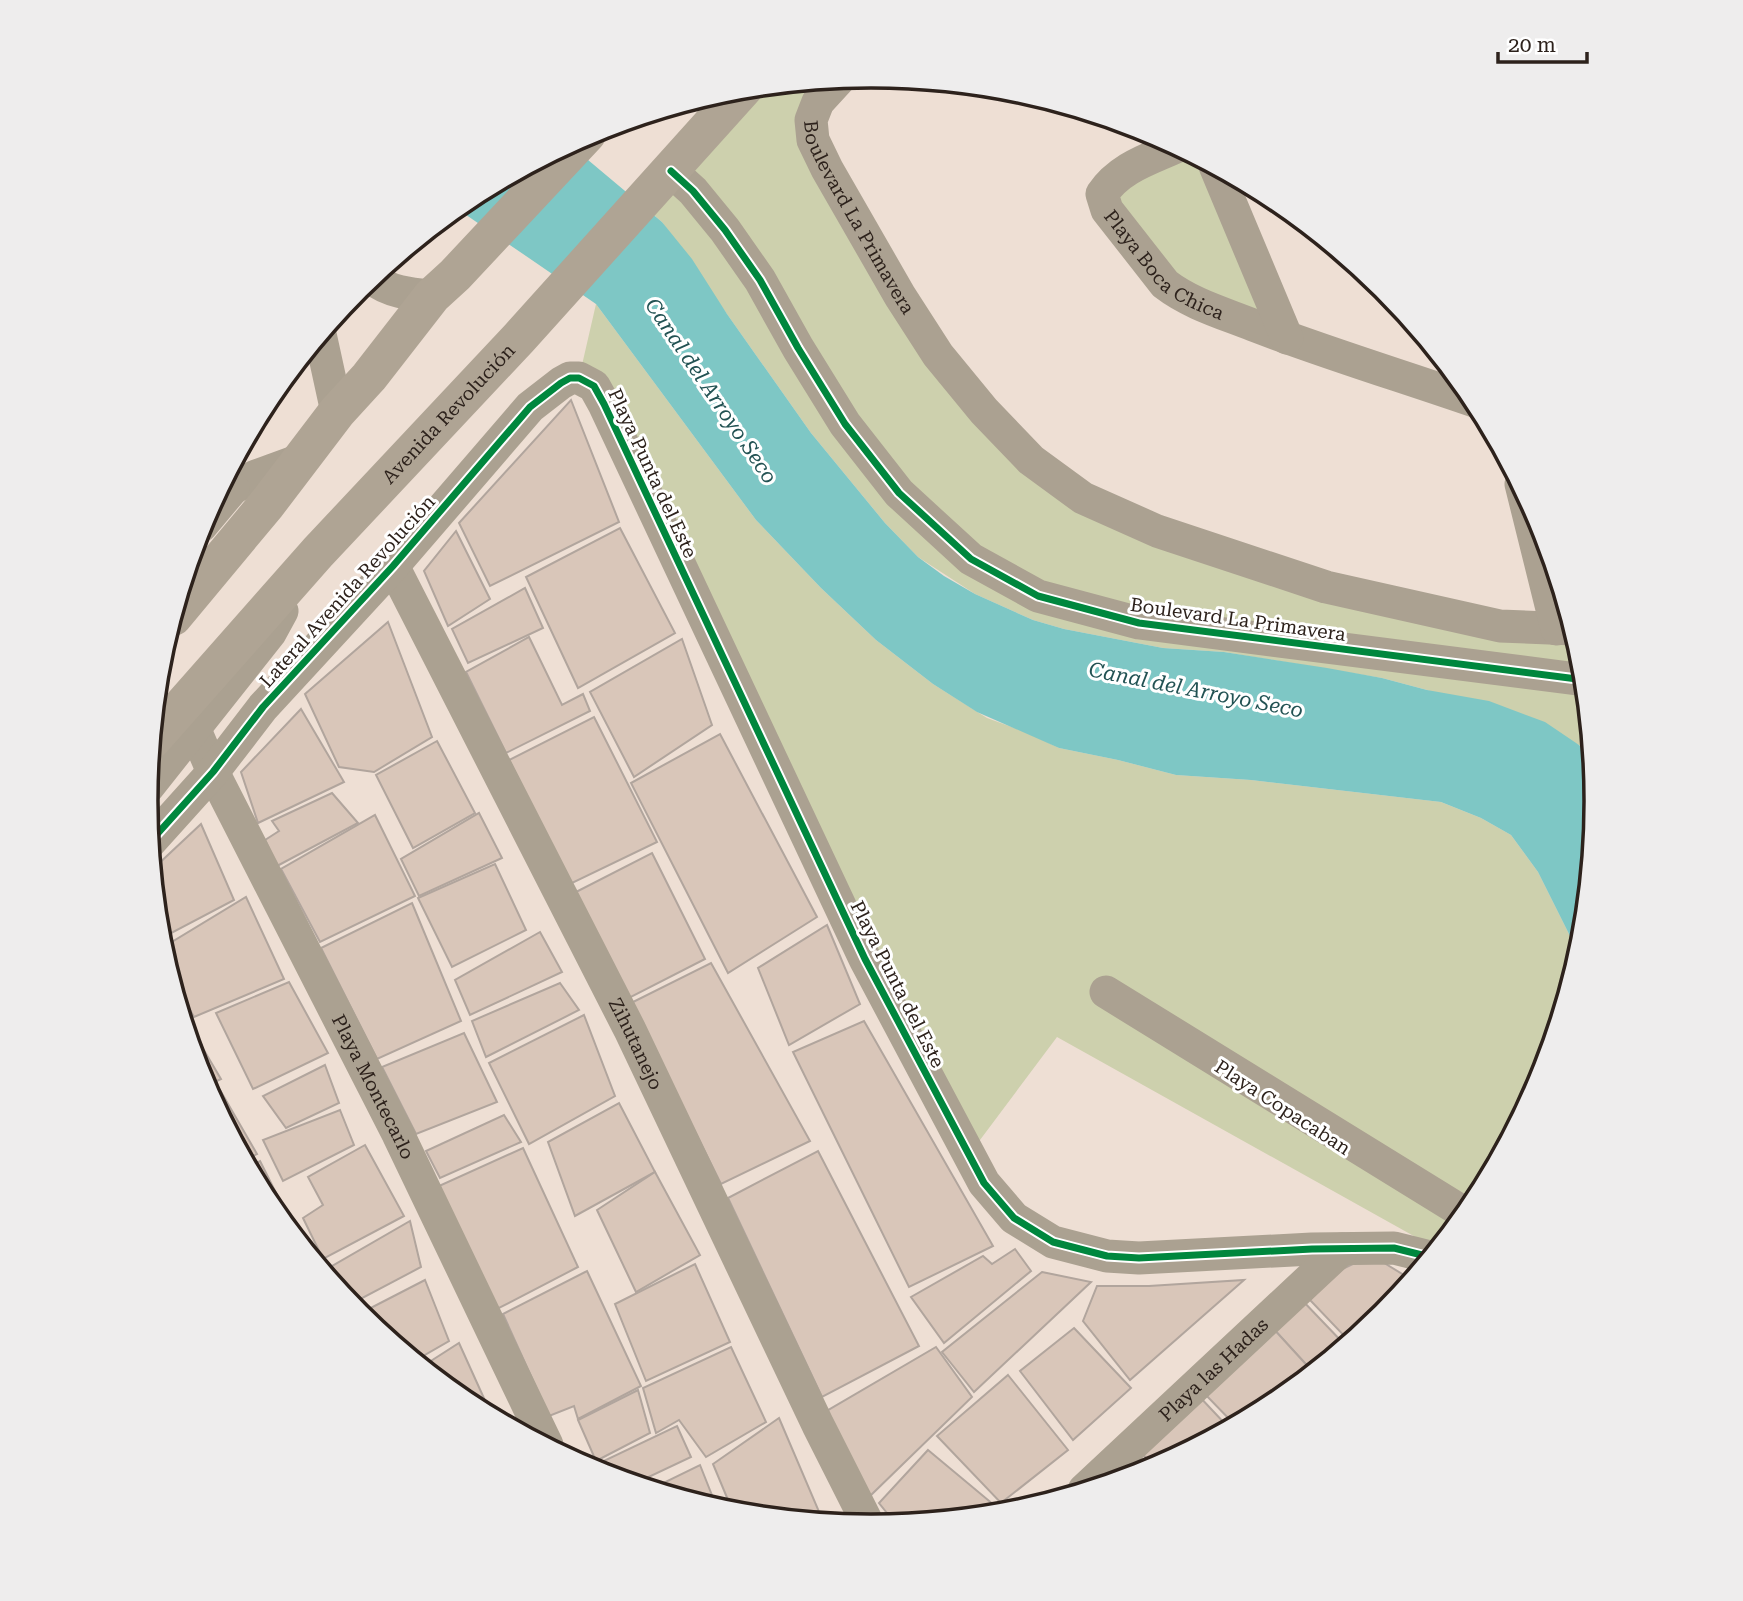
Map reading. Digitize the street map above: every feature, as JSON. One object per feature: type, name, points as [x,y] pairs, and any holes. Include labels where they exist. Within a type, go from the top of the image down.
[{"type":"main road","name":"Avenida Revolución","points":[[163,728],[318,552],[519,338],[733,101]]},
{"type":"main road","points":[[188,599],[267,504],[337,412],[444,285],[567,156]]},
{"type":"street","name":"Boulevard La Primavera","points":[[830,89],[818,102],[811,120],[813,140],[827,169],[900,296],[938,355],[984,411],[1031,460],[1083,498],[1157,531],[1326,587],[1500,625],[1563,629]]},
{"type":"street","name":"Playa Boca Chica","points":[[1166,152],[1124,170],[1111,181],[1102,194],[1107,210],[1165,284],[1177,293],[1287,338],[1458,396]]},
{"type":"street","name":"Boulevard La Primavera","points":[[671,171],[693,191],[726,230],[760,281],[845,424],[899,493],[971,559],[1038,596],[1139,623],[1574,679]]},
{"type":"street","points":[[1220,179],[1287,338]]},
{"type":"street","points":[[379,284],[402,293],[444,285]]},
{"type":"street","points":[[323,346],[337,412]]},
{"type":"street","name":"Lateral Avenida Revolución","points":[[159,832],[213,772],[263,707],[393,566],[530,407],[561,383],[570,378],[579,378]]},
{"type":"street","name":"Playa Punta del Este","points":[[579,378],[594,386],[604,404],[865,958],[984,1182],[1014,1218],[1053,1242],[1107,1256],[1139,1258],[1342,1248],[1394,1248],[1421,1255]]},
{"type":"street","points":[[231,487],[300,460]]},
{"type":"street","name":"Zihutanejo","points":[[393,566],[630,1030],[818,1426],[863,1514]]},
{"type":"street","points":[[159,773],[270,633],[301,574]]},
{"type":"street","name":"Playa Montecarlo","points":[[195,730],[213,772],[398,1134],[541,1432]]},
{"type":"street","name":"Playa Copacaban","points":[[1451,1215],[1105,992],[1456,1208]]},
{"type":"street","name":"Playa las Hadas","points":[[1098,1477],[1342,1248]]},
{"type":"green space","points":[[810,91],[818,102],[811,120],[984,411],[1157,531],[1563,626],[1571,661],[1582,748],[1427,690],[1382,678],[1224,652],[1163,648],[1064,629],[1033,620],[975,594],[918,557],[885,523],[811,433],[662,222],[640,203],[732,101]]},
{"type":"green space","points":[[1167,152],[1220,179],[1287,338],[1210,309],[1107,210],[1111,181]]},
{"type":"green space","points":[[596,304],[756,520],[821,588],[876,640],[933,684],[987,718],[1059,748],[1176,775],[1251,780],[1441,802],[1481,818],[1511,835],[1538,872],[1571,940],[1547,1030],[1511,1116],[1464,1197],[1429,1245],[1057,1037],[977,1144],[579,378]]},
{"type":"water","name":"Canal del Arroyo Seco","points":[[578,151],[662,222],[692,259],[727,314],[811,433],[885,523],[918,557],[975,594],[1033,620],[1064,629],[1163,648],[1224,652],[1382,678],[1427,690],[1489,701],[1545,722],[1582,748],[1583,847],[1571,938],[1538,872],[1511,835],[1481,818],[1441,802],[1251,780],[1176,775],[1059,748],[977,712],[933,684],[876,640],[821,588],[756,520],[596,304],[466,215],[515,183]]},
{"type":"building","points":[[571,400],[619,522],[490,586],[459,523]]},
{"type":"building","points":[[620,528],[675,633],[578,688],[526,577]]},
{"type":"building","points":[[456,531],[490,599],[448,626],[424,571]]},
{"type":"building","points":[[525,588],[543,628],[468,663],[452,629]]},
{"type":"building","points":[[388,622],[432,737],[374,772],[339,767],[305,694]]},
{"type":"building","points":[[529,637],[562,705],[583,694],[590,711],[506,753],[466,672]]},
{"type":"building","points":[[682,639],[712,725],[634,777],[590,692]]},
{"type":"building","points":[[301,709],[344,782],[258,823],[241,772]]},
{"type":"building","points":[[594,717],[657,842],[570,884],[509,760]]},
{"type":"building","points":[[720,734],[817,917],[728,973],[631,783]]},
{"type":"building","points":[[437,741],[475,813],[413,848],[376,775]]},
{"type":"building","points":[[332,793],[358,823],[277,866],[265,840],[279,831],[272,821]]},
{"type":"building","points":[[479,813],[502,858],[419,896],[401,859]]},
{"type":"building","points":[[375,815],[415,896],[320,942],[281,869]]},
{"type":"building","points":[[201,824],[234,900],[171,933],[161,861]]},
{"type":"building","points":[[652,853],[705,959],[625,1000],[574,893]]},
{"type":"building","points":[[495,864],[526,930],[452,967],[418,898]]},
{"type":"building","points":[[246,897],[284,979],[194,1017],[172,942]]},
{"type":"building","points":[[412,903],[461,1021],[377,1059],[321,948]]},
{"type":"building","points":[[827,925],[860,1004],[789,1045],[758,968]]},
{"type":"building","points":[[540,932],[562,972],[470,1015],[455,980]]},
{"type":"building","points":[[711,963],[810,1141],[721,1184],[631,1003]]},
{"type":"building","points":[[289,982],[328,1053],[253,1089],[216,1013]]},
{"type":"building","points":[[560,983],[579,1010],[486,1057],[472,1021]]},
{"type":"building","points":[[584,1015],[615,1096],[529,1144],[489,1063]]},
{"type":"building","points":[[864,1021],[993,1246],[909,1287],[793,1052]]},
{"type":"building","points":[[464,1033],[497,1102],[416,1134],[382,1067]]},
{"type":"building","points":[[204,1050],[221,1079],[217,1081]]},
{"type":"building","points":[[325,1065],[339,1103],[286,1128],[263,1096]]},
{"type":"building","points":[[222,1094],[257,1154],[253,1156]]},
{"type":"building","points":[[619,1103],[655,1172],[575,1216],[548,1142]]},
{"type":"building","points":[[340,1110],[354,1145],[283,1181],[263,1140]]},
{"type":"building","points":[[504,1115],[521,1142],[440,1178],[426,1151]]},
{"type":"building","points":[[365,1145],[404,1216],[325,1258],[303,1218],[323,1205],[308,1177]]},
{"type":"building","points":[[523,1148],[578,1267],[497,1309],[439,1186]]},
{"type":"building","points":[[818,1151],[919,1346],[822,1397],[728,1198]]},
{"type":"building","points":[[260,1161],[274,1189],[257,1162]]},
{"type":"building","points":[[655,1172],[700,1255],[636,1292],[597,1210]]},
{"type":"building","points":[[410,1221],[421,1267],[361,1299],[331,1266]]},
{"type":"building","points":[[1015,1249],[1031,1271],[944,1343],[911,1297],[983,1256],[992,1264]]},
{"type":"building","points":[[1381,1261],[1404,1275],[1344,1335],[1310,1300],[1338,1271],[1357,1262]]},
{"type":"building","points":[[695,1264],[730,1342],[646,1381],[615,1304]]},
{"type":"building","points":[[587,1271],[641,1386],[578,1419],[574,1406],[549,1416],[503,1314]]},
{"type":"building","points":[[1042,1272],[1091,1282],[974,1392],[942,1352]]},
{"type":"building","points":[[425,1280],[449,1341],[424,1355],[370,1308]]},
{"type":"building","points":[[1244,1280],[1130,1380],[1083,1321],[1097,1286],[1149,1286]]},
{"type":"building","points":[[1300,1298],[1339,1339],[1307,1365],[1270,1325]]},
{"type":"building","points":[[1270,1325],[1307,1365],[1228,1418],[1201,1390]]},
{"type":"building","points":[[1074,1328],[1131,1388],[1073,1440],[1020,1371]]},
{"type":"building","points":[[459,1343],[484,1399],[475,1393],[431,1361]]},
{"type":"building","points":[[731,1347],[766,1422],[706,1457],[679,1420],[656,1433],[643,1388]]},
{"type":"building","points":[[936,1347],[972,1397],[870,1496],[825,1412]]},
{"type":"building","points":[[1008,1375],[1068,1450],[1000,1502],[937,1436]]},
{"type":"building","points":[[638,1390],[650,1433],[599,1459],[594,1457],[578,1420]]},
{"type":"building","points":[[1197,1394],[1222,1421],[1146,1458],[1141,1452]]},
{"type":"building","points":[[779,1418],[819,1511],[728,1499],[713,1464]]},
{"type":"building","points":[[677,1426],[691,1457],[647,1478],[604,1461]]},
{"type":"building","points":[[928,1450],[992,1503],[887,1513],[879,1503]]},
{"type":"building","points":[[700,1465],[712,1495],[687,1489],[664,1482]]},
{"type":"cycle path","points":[[671,171],[693,191],[725,230],[760,280],[845,424],[899,493],[971,559],[1038,596],[1139,623],[1574,679]]},
{"type":"cycle path","points":[[159,832],[213,772],[263,707],[393,566],[530,407],[561,383],[570,378],[579,378],[594,386],[604,404],[865,959],[984,1183],[1014,1218],[1053,1242],[1107,1256],[1139,1258],[1312,1249],[1394,1248],[1421,1255]]}]
